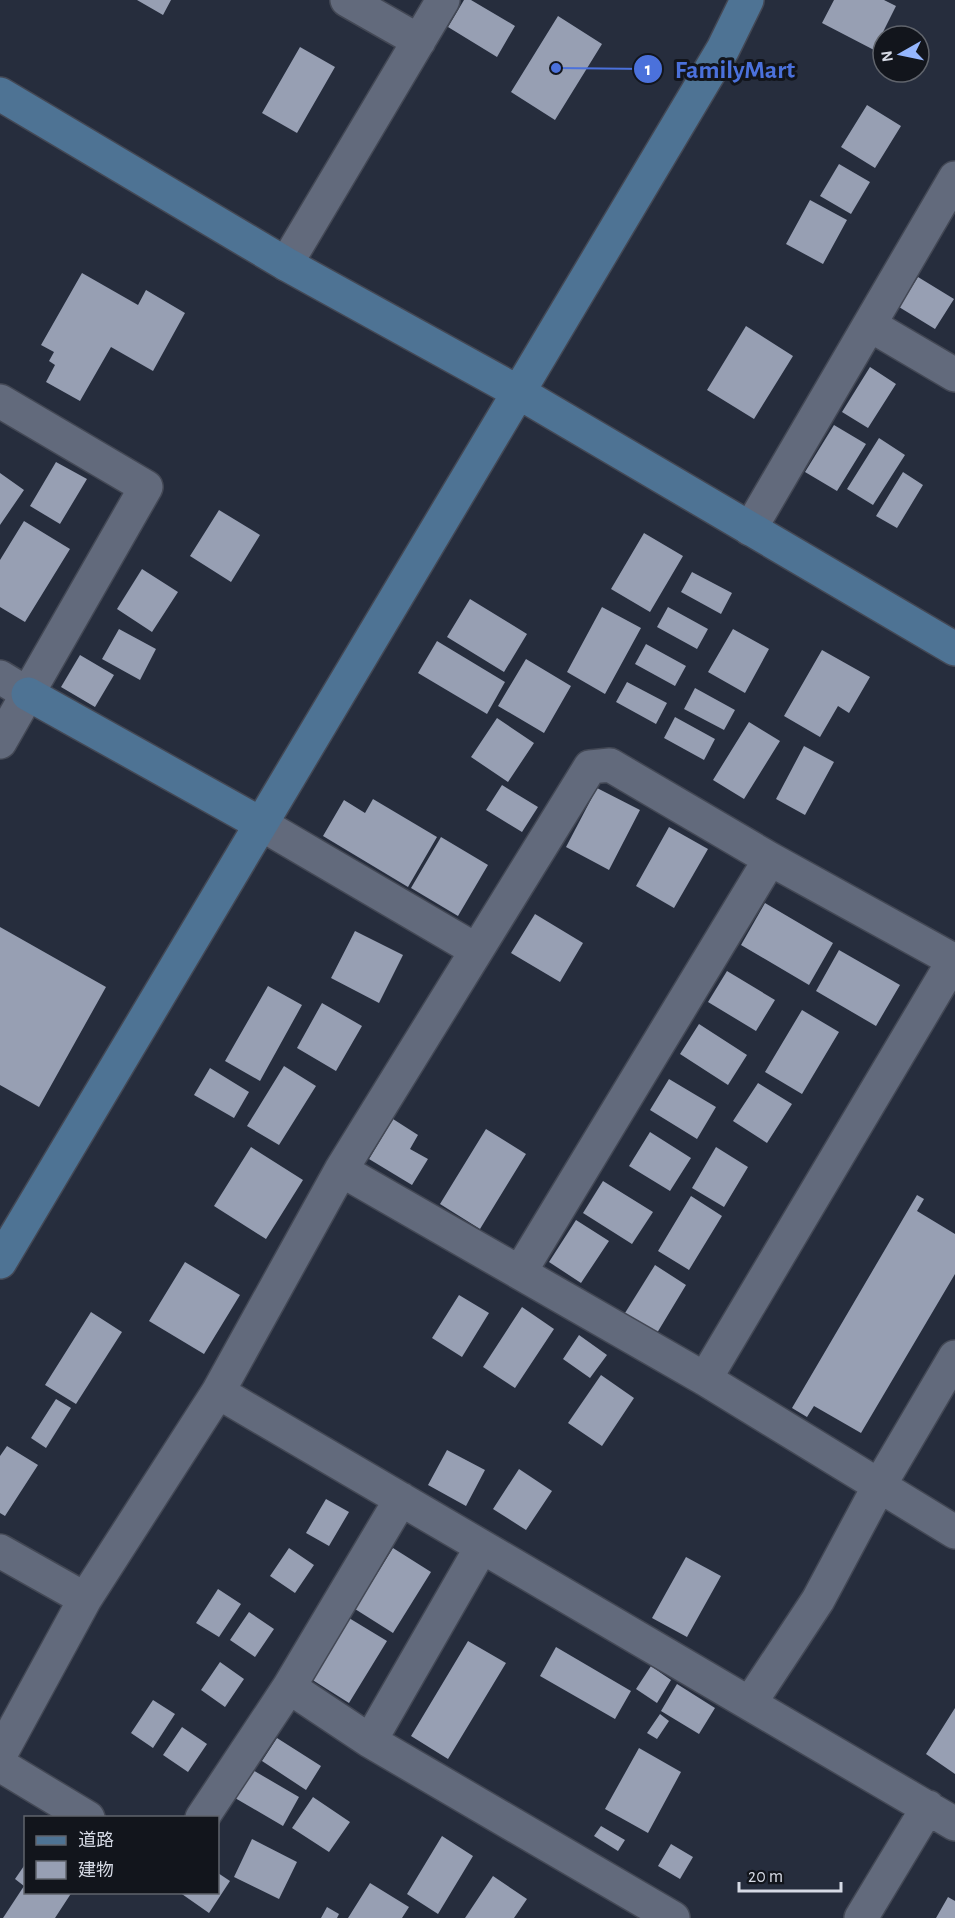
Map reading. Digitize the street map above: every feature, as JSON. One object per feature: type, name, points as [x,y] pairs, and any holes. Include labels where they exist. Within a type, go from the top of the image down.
[{"type":"street","points":[[347,0],[419,42]]},
{"type":"street","points":[[286,264],[443,0]]},
{"type":"street","points":[[0,1262],[723,50],[747,0]]},
{"type":"street","points":[[0,94],[286,264],[518,392],[955,649]]},
{"type":"street","points":[[750,529],[955,178]]},
{"type":"street","points":[[870,325],[955,375]]},
{"type":"street","points":[[0,401],[146,487],[0,742]]},
{"type":"street","points":[[0,678],[261,824],[476,950]]},
{"type":"street","points":[[0,1755],[85,1599],[218,1392],[341,1170],[590,767],[610,765],[770,859],[954,960],[705,1379]]},
{"type":"street","points":[[520,1272],[770,859]]},
{"type":"street","points":[[341,1170],[705,1379],[955,1532]]},
{"type":"street","points":[[750,1703],[818,1600],[879,1486],[955,1357]]},
{"type":"street","points":[[218,1392],[955,1824]]},
{"type":"street","points":[[203,1816],[289,1687],[401,1499]]},
{"type":"street","points":[[370,1741],[482,1548]]},
{"type":"street","points":[[0,1551],[85,1599]]},
{"type":"street","points":[[289,1687],[370,1741],[673,1918]]},
{"type":"street","points":[[0,1765],[85,1816]]},
{"type":"street","points":[[861,1918],[928,1807]]},
{"type":"building","points":[[137,0],[171,0],[163,15]]},
{"type":"building","points":[[464,0],[471,0],[515,26],[497,57],[448,27]]},
{"type":"building","points":[[834,0],[884,0],[896,6],[887,24],[871,24],[871,48],[822,23]]},
{"type":"building","points":[[558,16],[602,44],[555,120],[511,92]]},
{"type":"building","points":[[300,47],[335,67],[297,133],[262,113]]},
{"type":"building","points":[[867,105],[901,126],[875,168],[841,147]]},
{"type":"building","points":[[839,164],[870,182],[851,214],[820,196]]},
{"type":"building","points":[[810,200],[847,220],[823,264],[786,244]]},
{"type":"building","points":[[82,273],[138,305],[146,290],[185,313],[153,371],[111,347],[80,401],[46,382],[55,365],[49,361],[54,352],[41,345]]},
{"type":"building","points":[[918,277],[954,299],[935,329],[899,307]]},
{"type":"building","points":[[746,326],[793,356],[754,419],[707,390]]},
{"type":"building","points":[[870,367],[896,384],[868,428],[842,412]]},
{"type":"building","points":[[834,425],[866,444],[837,491],[805,472]]},
{"type":"building","points":[[879,438],[905,455],[873,505],[847,489]]},
{"type":"building","points":[[56,462],[87,479],[60,524],[30,506]]},
{"type":"building","points":[[903,472],[923,485],[897,528],[876,516]]},
{"type":"building","points":[[0,473],[24,490],[0,525]]},
{"type":"building","points":[[219,510],[260,535],[231,582],[190,556]]},
{"type":"building","points":[[24,521],[70,549],[25,622],[0,607],[0,560]]},
{"type":"building","points":[[644,533],[683,556],[650,612],[611,589]]},
{"type":"building","points":[[142,569],[178,592],[152,632],[117,609]]},
{"type":"building","points":[[692,572],[732,593],[721,614],[681,592]]},
{"type":"building","points":[[470,599],[527,634],[504,672],[447,637]]},
{"type":"building","points":[[602,607],[641,628],[605,694],[567,672]]},
{"type":"building","points":[[668,607],[708,629],[697,649],[657,627]]},
{"type":"building","points":[[119,629],[156,649],[140,680],[102,659]]},
{"type":"building","points":[[733,629],[769,649],[745,693],[708,672]]},
{"type":"building","points":[[437,641],[505,682],[487,714],[418,673]]},
{"type":"building","points":[[646,644],[686,666],[675,686],[635,664]]},
{"type":"building","points":[[822,650],[870,677],[849,713],[838,706],[820,737],[784,716]]},
{"type":"building","points":[[80,655],[114,675],[95,707],[61,687]]},
{"type":"building","points":[[526,659],[571,686],[544,733],[498,706]]},
{"type":"building","points":[[627,682],[667,703],[656,724],[616,702]]},
{"type":"building","points":[[695,688],[735,710],[724,730],[684,709]]},
{"type":"building","points":[[675,717],[715,739],[704,760],[664,738]]},
{"type":"building","points":[[497,718],[534,743],[508,782],[471,757]]},
{"type":"building","points":[[749,722],[780,741],[744,799],[713,780]]},
{"type":"building","points":[[804,746],[834,762],[805,815],[776,799]]},
{"type":"building","points":[[502,785],[538,807],[522,832],[486,810]]},
{"type":"building","points":[[597,788],[640,810],[609,870],[566,847]]},
{"type":"building","points":[[373,799],[437,837],[408,887],[323,836],[344,800],[365,813]]},
{"type":"building","points":[[669,827],[708,849],[674,908],[636,886]]},
{"type":"building","points":[[441,837],[488,865],[458,916],[411,888]]},
{"type":"building","points":[[765,903],[833,943],[809,985],[741,945]]},
{"type":"building","points":[[535,914],[583,943],[560,982],[511,953]]},
{"type":"building","points":[[0,927],[106,987],[39,1107],[0,1085]]},
{"type":"building","points":[[355,931],[403,955],[379,1003],[331,978]]},
{"type":"building","points":[[839,950],[900,985],[876,1026],[816,991]]},
{"type":"building","points":[[727,971],[775,1000],[756,1031],[708,1002]]},
{"type":"building","points":[[268,986],[302,1005],[260,1081],[225,1061]]},
{"type":"building","points":[[322,1003],[362,1026],[336,1071],[297,1048]]},
{"type":"building","points":[[802,1010],[839,1032],[802,1094],[765,1072]]},
{"type":"building","points":[[699,1024],[747,1055],[728,1085],[680,1054]]},
{"type":"building","points":[[284,1066],[316,1086],[279,1145],[247,1126]]},
{"type":"building","points":[[210,1068],[249,1092],[234,1118],[194,1095]]},
{"type":"building","points":[[669,1079],[716,1107],[697,1139],[650,1110]]},
{"type":"building","points":[[758,1083],[792,1104],[767,1143],[733,1121]]},
{"type":"building","points":[[393,1119],[418,1135],[410,1149],[428,1159],[412,1185],[369,1159]]},
{"type":"building","points":[[486,1129],[526,1154],[480,1229],[440,1204]]},
{"type":"building","points":[[650,1132],[691,1158],[670,1191],[629,1166]]},
{"type":"building","points":[[251,1147],[303,1180],[266,1239],[214,1206]]},
{"type":"building","points":[[716,1147],[748,1167],[724,1207],[692,1188]]},
{"type":"building","points":[[603,1181],[653,1212],[632,1244],[583,1213]]},
{"type":"building","points":[[917,1195],[924,1199],[917,1211],[955,1234],[955,1274],[861,1433],[814,1406],[807,1417],[792,1408]]},
{"type":"building","points":[[691,1196],[722,1216],[689,1270],[658,1251]]},
{"type":"building","points":[[576,1220],[609,1241],[581,1283],[549,1262]]},
{"type":"building","points":[[185,1262],[240,1295],[204,1354],[149,1321]]},
{"type":"building","points":[[655,1265],[686,1285],[657,1333],[625,1313]]},
{"type":"building","points":[[459,1295],[489,1313],[462,1357],[432,1338]]},
{"type":"building","points":[[522,1307],[554,1329],[515,1388],[483,1367]]},
{"type":"building","points":[[91,1312],[122,1332],[76,1404],[45,1385]]},
{"type":"building","points":[[579,1335],[607,1355],[590,1378],[563,1359]]},
{"type":"building","points":[[601,1375],[634,1398],[602,1446],[568,1423]]},
{"type":"building","points":[[56,1399],[71,1408],[46,1448],[31,1438]]},
{"type":"building","points":[[7,1446],[38,1465],[5,1516],[0,1513],[0,1456]]},
{"type":"building","points":[[447,1450],[485,1470],[466,1506],[428,1485]]},
{"type":"building","points":[[519,1469],[552,1491],[526,1530],[493,1509]]},
{"type":"building","points":[[326,1499],[349,1512],[329,1546],[306,1533]]},
{"type":"building","points":[[289,1548],[314,1565],[295,1593],[270,1576]]},
{"type":"building","points":[[393,1548],[431,1572],[393,1633],[355,1609]]},
{"type":"building","points":[[686,1557],[721,1576],[687,1637],[652,1618]]},
{"type":"building","points":[[218,1589],[241,1604],[219,1637],[196,1623]]},
{"type":"building","points":[[249,1612],[274,1629],[255,1657],[230,1640]]},
{"type":"building","points":[[349,1618],[387,1641],[349,1703],[311,1679]]},
{"type":"building","points":[[468,1641],[506,1663],[448,1759],[411,1736]]},
{"type":"building","points":[[556,1647],[631,1691],[615,1719],[540,1676]]},
{"type":"building","points":[[220,1662],[244,1679],[225,1707],[201,1690]]},
{"type":"building","points":[[651,1666],[671,1680],[657,1703],[636,1689]]},
{"type":"building","points":[[677,1684],[715,1708],[699,1734],[661,1711]]},
{"type":"building","points":[[153,1700],[175,1714],[153,1748],[131,1733]]},
{"type":"building","points":[[955,1708],[955,1774],[926,1754]]},
{"type":"building","points":[[660,1714],[669,1721],[657,1739],[647,1733]]},
{"type":"building","points":[[182,1727],[207,1744],[188,1772],[163,1755]]},
{"type":"building","points":[[277,1738],[321,1766],[306,1790],[262,1761]]},
{"type":"building","points":[[639,1748],[681,1772],[648,1833],[605,1809]]},
{"type":"building","points":[[251,1769],[299,1797],[283,1826],[235,1798]]},
{"type":"building","points":[[313,1797],[350,1822],[329,1852],[292,1828]]},
{"type":"building","points":[[601,1826],[625,1840],[618,1851],[594,1836]]},
{"type":"building","points":[[442,1836],[473,1856],[438,1914],[407,1894]]},
{"type":"building","points":[[252,1839],[297,1862],[279,1899],[234,1877]]},
{"type":"building","points":[[671,1844],[693,1857],[680,1879],[658,1866]]},
{"type":"building","points":[[24,1866],[24,1886],[15,1879]]},
{"type":"building","points":[[219,1874],[230,1881],[209,1913],[182,1894],[219,1894]]},
{"type":"building","points":[[493,1876],[527,1899],[514,1918],[465,1918]]},
{"type":"building","points":[[370,1883],[409,1907],[402,1918],[348,1918]]},
{"type":"building","points":[[24,1886],[24,1894],[71,1894],[55,1918],[3,1918]]},
{"type":"building","points":[[948,1897],[955,1901],[955,1918],[936,1918]]},
{"type":"building","points":[[327,1907],[339,1914],[337,1918],[321,1918]]},
{"type":"place","name":"FamilyMart","points":[[556,68]]}]
